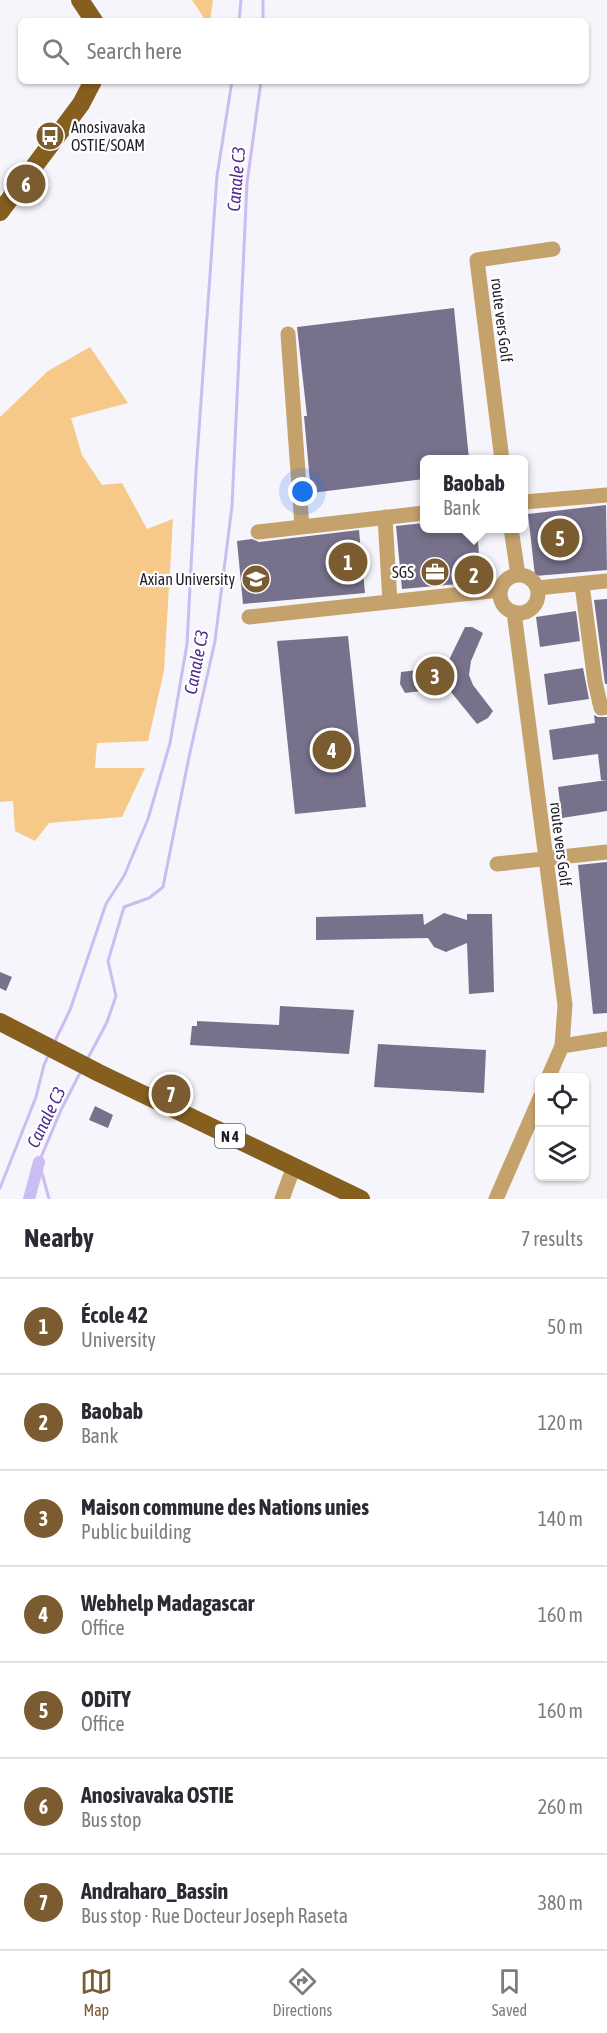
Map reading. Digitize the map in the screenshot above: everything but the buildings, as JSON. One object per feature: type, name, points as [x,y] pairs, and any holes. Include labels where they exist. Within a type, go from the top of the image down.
[{"type":"main road","points":[[80,0],[92,18]]},
{"type":"main road","points":[[0,212],[81,104],[91,84]]},
{"type":"main road","name":"N 4","points":[[0,1022],[99,1073],[361,1199]]},
{"type":"lane","name":"route vers Golf","points":[[501,455],[477,260],[553,249]]},
{"type":"lane","points":[[288,334],[302,527]]},
{"type":"lane","points":[[528,502],[607,495]]},
{"type":"lane","points":[[258,532],[420,513]]},
{"type":"lane","points":[[385,517],[390,602]]},
{"type":"lane","points":[[513,533],[518,575]]},
{"type":"lane","points":[[518,575],[530,579],[537,588],[537,598],[531,609],[525,612],[514,612],[503,605],[500,597],[500,590],[506,580],[518,575]]},
{"type":"lane","points":[[537,588],[607,581]]},
{"type":"lane","points":[[582,585],[601,681],[601,708],[607,707]]},
{"type":"lane","points":[[249,617],[500,590]]},
{"type":"lane","name":"route vers Golf","points":[[514,612],[565,1005],[562,1046],[550,1073]]},
{"type":"lane","points":[[497,864],[607,852]]},
{"type":"lane","points":[[562,1046],[607,1039]]},
{"type":"lane","points":[[496,1199],[535,1109]]},
{"type":"lane","points":[[282,1199],[294,1166]]},
{"type":"shaded area","points":[[192,0],[213,0],[210,18],[204,18]]},
{"type":"shaded area","points":[[90,347],[128,403],[71,418],[82,455],[102,485],[122,483],[147,529],[173,519],[164,671],[148,741],[97,743],[95,768],[145,768],[122,817],[49,823],[35,841],[15,831],[13,801],[0,802],[0,417],[48,371]]},
{"type":"waterway","points":[[239,18],[241,0]]},
{"type":"waterway","name":"Canale C3","points":[[263,0],[263,18]]},
{"type":"waterway","points":[[54,1043],[70,1010],[106,904],[124,876],[148,819],[170,743],[187,644],[196,472],[217,176],[232,84]]},
{"type":"waterway","name":"Canale C3","points":[[87,1060],[107,1022],[116,996],[108,961],[124,907],[149,898],[163,887],[215,641],[232,506],[247,183],[261,84]]},
{"type":"waterway","points":[[0,1188],[36,1097],[49,1054]]},
{"type":"waterway","name":"Canale C3","points":[[49,1199],[39,1162],[61,1110],[81,1071]]},
{"type":"waterway","points":[[29,1199],[39,1162]]},
{"type":"place","name":"Anosivavaka OSTIE/SOAM","points":[[50,136]]},
{"type":"place","name":"Anosivavaka OSTIE","points":[[26,184]]},
{"type":"place","name":"ODiTY","points":[[560,538]]},
{"type":"place","name":"École 42","points":[[348,562]]},
{"type":"place","name":"SGS","points":[[435,572]]},
{"type":"place","name":"Baobab","points":[[474,575]]},
{"type":"place","name":"Axian University","points":[[256,579]]},
{"type":"place","name":"Maison commune des Nations unies","points":[[435,676]]},
{"type":"place","name":"Webhelp Madagascar","points":[[332,750]]},
{"type":"place","name":"Andraharo_Bassin","points":[[171,1094]]}]
